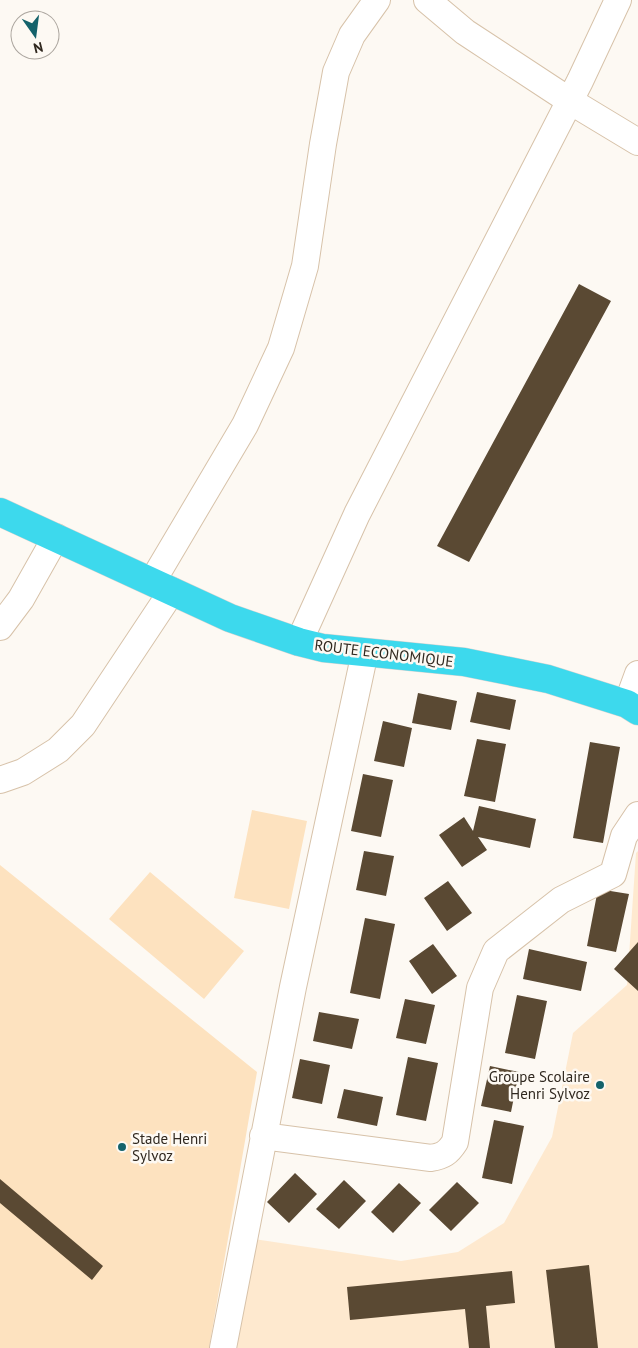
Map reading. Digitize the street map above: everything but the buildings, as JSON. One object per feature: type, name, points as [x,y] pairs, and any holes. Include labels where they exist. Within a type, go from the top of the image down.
[{"type":"highway","name":"ROUTE ECONOMIQUE","points":[[0,512],[230,618],[299,642],[323,648],[464,662],[539,677],[632,708]]},
{"type":"street","points":[[0,780],[23,772],[58,750],[83,725],[162,586],[245,425],[281,348],[305,266],[336,72],[352,35],[377,0]]},
{"type":"street","points":[[427,0],[465,32],[570,101],[638,142]]},
{"type":"street","points":[[299,642],[357,514],[570,101],[618,0]]},
{"type":"street","points":[[0,627],[21,599],[56,537]]},
{"type":"street","points":[[223,1348],[295,977],[365,652]]},
{"type":"street","points":[[632,708],[638,674]]},
{"type":"street","points":[[263,1136],[431,1158],[442,1156],[449,1151],[455,1142],[480,988],[496,951],[561,900],[613,874],[624,836],[638,816]]},
{"type":"shaded area","points":[[252,810],[307,821],[289,909],[234,898]]},
{"type":"shaded area","name":"Groupe Scolaire Henri Sylvoz","points":[[638,851],[638,1348],[237,1348],[254,1239],[401,1261],[458,1252],[504,1223],[552,1137],[573,1033],[627,985],[636,853]]},
{"type":"shaded area","name":"Stade Henri Sylvoz","points":[[0,865],[257,1072],[209,1348],[0,1348]]},
{"type":"shaded area","points":[[150,872],[244,951],[204,999],[109,919]]},
{"type":"place","name":"Groupe Scolaire Henri Sylvoz","points":[[600,1085]]},
{"type":"place","name":"Stade Henri Sylvoz","points":[[122,1147]]}]
